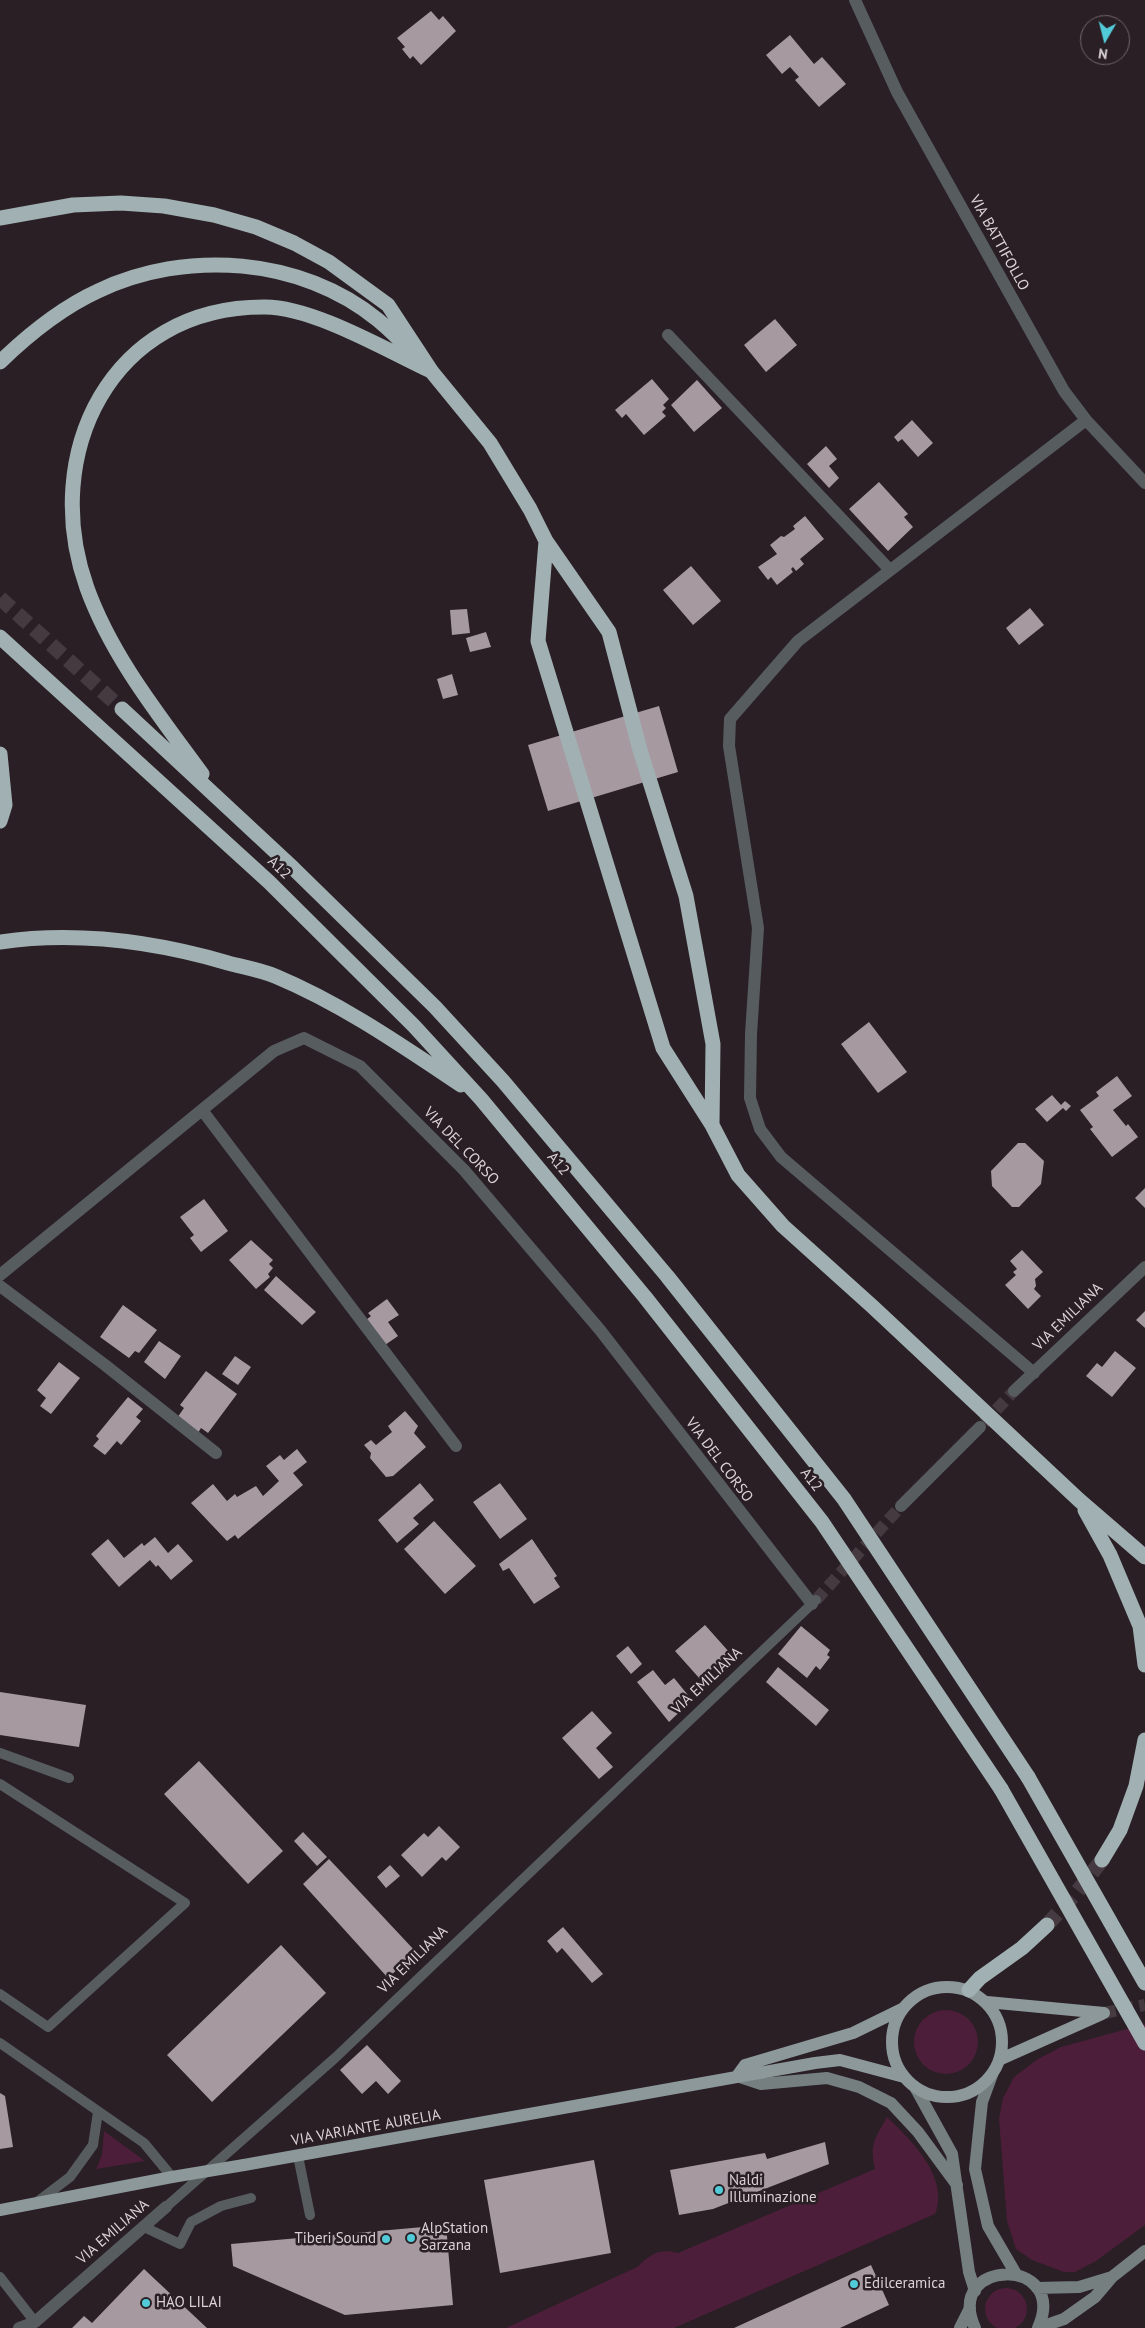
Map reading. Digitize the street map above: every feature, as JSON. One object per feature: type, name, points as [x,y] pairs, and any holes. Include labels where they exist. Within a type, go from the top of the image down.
[{"type":"highway","points":[[0,218],[72,205],[121,203],[164,206],[214,215],[256,227],[294,243],[329,262],[388,305],[432,372],[490,443],[530,509],[546,541],[609,632],[640,750],[686,896],[713,1044],[712,1125]]},
{"type":"highway","points":[[0,362],[59,313],[97,291],[133,276],[170,268],[206,264],[244,266],[311,282],[345,299],[378,320],[432,372]]},
{"type":"highway","points":[[220,800],[125,666],[102,624],[86,586],[75,543],[71,496],[76,456],[88,418],[108,382],[133,354],[163,333],[179,325],[195,318],[230,310],[266,307],[306,313],[432,372]]},
{"type":"highway","points":[[546,541],[538,641],[662,1048],[712,1125],[738,1175],[782,1226],[873,1307],[1079,1500],[1145,1557]]},
{"type":"highway","name":"A12","points":[[0,637],[269,882],[414,1026],[481,1099],[645,1297],[822,1522],[1001,1789],[1145,2043]]},
{"type":"highway","name":"A12","points":[[122,709],[293,868],[435,1008],[503,1081],[667,1276],[844,1499],[1028,1777],[1145,1983]]},
{"type":"highway","points":[[0,754],[5,805],[0,821]]},
{"type":"highway","points":[[0,942],[36,937],[109,938],[183,950],[274,976],[372,1026],[481,1099]]},
{"type":"highway","points":[[1079,1500],[1110,1555],[1140,1626],[1145,1665]]},
{"type":"highway","points":[[1102,1860],[1120,1830],[1136,1786],[1145,1740]]},
{"type":"highway","points":[[969,1990],[980,1978],[1022,1948],[1047,1925]]},
{"type":"main road","points":[[992,2075],[979,2087],[963,2095],[945,2097],[930,2095],[915,2087],[904,2077],[895,2061],[892,2043],[894,2026],[902,2009],[912,1998],[925,1991],[939,1986],[954,1986],[969,1990],[987,2002],[1001,2026],[1003,2042],[1001,2059],[992,2075],[982,2102],[976,2169],[988,2226],[1016,2274]]},
{"type":"main road","points":[[987,2002],[1104,2013],[1001,2059]]},
{"type":"main road","name":"VIA VARIANTE AURELIA","points":[[737,2076],[746,2065],[853,2033],[902,2009]]},
{"type":"main road","name":"VIA VARIANTE AURELIA","points":[[0,2210],[172,2177],[298,2156],[737,2076],[840,2060],[904,2077]]},
{"type":"main road","points":[[737,2076],[761,2084],[827,2078],[859,2087],[891,2103],[918,2132],[957,2185]]},
{"type":"main road","points":[[915,2087],[952,2154],[968,2272],[975,2290]]},
{"type":"main road","points":[[1038,2328],[1064,2319],[1095,2297],[1112,2277],[1145,2251]]},
{"type":"main road","points":[[960,2328],[970,2308],[975,2290],[983,2282],[993,2275],[1016,2274],[1024,2277],[1037,2288],[1043,2308],[1038,2328]]},
{"type":"main road","points":[[1037,2288],[1079,2287],[1112,2277]]},
{"type":"main road","points":[[970,2308],[975,2328]]},
{"type":"street","name":"VIA BATTIFOLLO","points":[[855,0],[897,92],[1064,391],[1086,420],[1145,483]]},
{"type":"street","points":[[668,335],[890,570]]},
{"type":"street","points":[[1034,1372],[781,1157],[760,1129],[750,1098],[751,1034],[758,928],[729,746],[730,719],[798,641],[1086,420]]},
{"type":"street","name":"VIA DEL CORSO","points":[[0,1275],[274,1051],[304,1038],[360,1066],[464,1170],[593,1322],[814,1602]]},
{"type":"street","points":[[202,1110],[456,1446]]},
{"type":"street","name":"VIA EMILIANA","points":[[1014,1391],[1145,1267]]},
{"type":"street","points":[[0,1286],[216,1453]]},
{"type":"street","points":[[901,1506],[980,1426]]},
{"type":"street","name":"VIA EMILIANA","points":[[19,2328],[35,2322],[166,2207]]},
{"type":"lane","name":"VIA EMILIANA","points":[[166,2207],[335,2058],[814,1602]]},
{"type":"lane","points":[[0,1752],[69,1778]]},
{"type":"lane","points":[[0,1784],[185,1904],[48,2027],[0,1994]]},
{"type":"lane","points":[[0,2043],[144,2143],[172,2177]]},
{"type":"lane","points":[[37,2202],[70,2177],[92,2145],[98,2112]]},
{"type":"lane","points":[[298,2156],[310,2215]]},
{"type":"lane","points":[[144,2227],[180,2244],[191,2222],[221,2206],[251,2198]]},
{"type":"lane","points":[[0,2277],[35,2322]]},
{"type":"shaded area","points":[[946,2010],[964,2016],[972,2024],[978,2042],[972,2060],[964,2068],[946,2074],[928,2068],[920,2060],[914,2042],[920,2024],[928,2016]]},
{"type":"shaded area","points":[[1145,2024],[1145,2225],[1096,2261],[1075,2272],[1064,2272],[1032,2260],[1016,2249],[1007,2221],[999,2119],[1003,2098],[1014,2077],[1038,2059],[1061,2047]]},
{"type":"shaded area","points":[[887,2117],[917,2148],[933,2174],[938,2200],[935,2214],[674,2328],[506,2328],[637,2267],[656,2253],[666,2251],[678,2253],[875,2169],[873,2160],[874,2142]]},
{"type":"shaded area","points":[[104,2131],[145,2161],[96,2169],[102,2155]]},
{"type":"shaded area","points":[[1010,2288],[1018,2291],[1024,2297],[1027,2309],[1024,2321],[1018,2327],[1002,2330],[994,2327],[988,2321],[985,2305],[988,2297],[994,2291]]},
{"type":"building","points":[[431,11],[439,20],[443,16],[456,31],[421,65],[413,56],[410,59],[402,49],[405,47],[397,38]]},
{"type":"building","points":[[790,35],[814,64],[822,57],[846,84],[819,107],[795,80],[799,77],[790,67],[782,74],[766,55]]},
{"type":"building","points":[[775,319],[797,345],[766,372],[744,345]]},
{"type":"building","points":[[652,379],[669,399],[663,405],[666,408],[662,412],[666,416],[644,435],[626,414],[622,418],[615,410]]},
{"type":"building","points":[[697,380],[722,408],[694,432],[671,405]]},
{"type":"building","points":[[912,420],[933,443],[918,457],[902,439],[898,442],[894,437]]},
{"type":"building","points":[[826,446],[837,459],[829,466],[839,478],[829,488],[807,464]]},
{"type":"building","points":[[879,482],[908,514],[904,517],[913,527],[888,551],[849,509]]},
{"type":"building","points":[[805,516],[824,539],[800,559],[804,564],[796,571],[793,567],[791,569],[793,572],[777,585],[771,577],[768,580],[758,567],[777,554],[770,545],[781,536],[784,537],[795,529],[793,526]]},
{"type":"building","points":[[691,566],[721,601],[693,625],[663,590]]},
{"type":"building","points":[[1030,608],[1044,625],[1019,645],[1006,628]]},
{"type":"building","points":[[467,609],[470,633],[452,635],[450,610]]},
{"type":"building","points":[[486,632],[491,647],[470,652],[466,638]]},
{"type":"building","points":[[452,674],[458,695],[443,699],[437,679]]},
{"type":"building","points":[[659,706],[678,772],[548,811],[528,745]]},
{"type":"building","points":[[869,1022],[907,1072],[878,1093],[841,1044]]},
{"type":"building","points":[[1117,1076],[1132,1096],[1113,1110],[1138,1137],[1112,1157],[1090,1129],[1093,1127],[1080,1110],[1099,1096],[1096,1092]]},
{"type":"building","points":[[1052,1095],[1061,1105],[1065,1101],[1071,1106],[1066,1111],[1063,1108],[1047,1122],[1035,1109]]},
{"type":"building","points":[[1018,1143],[1025,1143],[1044,1161],[1041,1184],[1019,1207],[1012,1207],[992,1186],[991,1171]]},
{"type":"building","points":[[1145,1188],[1145,1208],[1135,1198]]},
{"type":"building","points":[[204,1199],[228,1231],[201,1252],[190,1238],[194,1235],[180,1217]]},
{"type":"building","points":[[251,1240],[273,1260],[269,1264],[273,1268],[268,1274],[270,1277],[256,1289],[229,1260]]},
{"type":"building","points":[[1022,1250],[1043,1272],[1035,1279],[1036,1286],[1034,1289],[1041,1296],[1028,1309],[1005,1285],[1016,1275],[1013,1272],[1017,1269],[1010,1261]]},
{"type":"building","points":[[276,1276],[316,1312],[302,1325],[264,1290]]},
{"type":"building","points":[[387,1299],[399,1315],[388,1322],[398,1336],[385,1345],[366,1320],[371,1316],[368,1313]]},
{"type":"building","points":[[123,1305],[157,1330],[139,1353],[135,1351],[129,1358],[100,1337]]},
{"type":"building","points":[[1145,1311],[1145,1328],[1136,1320]]},
{"type":"building","points":[[159,1341],[181,1356],[165,1379],[144,1362]]},
{"type":"building","points":[[1115,1351],[1136,1368],[1112,1397],[1086,1376],[1097,1363],[1102,1367]]},
{"type":"building","points":[[235,1356],[251,1367],[238,1385],[222,1374]]},
{"type":"building","points":[[59,1362],[80,1378],[51,1414],[40,1406],[46,1398],[37,1390]]},
{"type":"building","points":[[206,1371],[237,1394],[208,1433],[201,1428],[198,1433],[177,1418],[184,1408],[180,1405]]},
{"type":"building","points":[[128,1397],[143,1409],[136,1417],[141,1421],[121,1445],[117,1441],[105,1455],[93,1446],[99,1439],[96,1436]]},
{"type":"building","points":[[405,1411],[418,1426],[414,1433],[426,1447],[393,1476],[386,1477],[370,1458],[371,1453],[364,1445],[371,1440],[376,1445],[392,1432],[388,1426]]},
{"type":"building","points":[[297,1449],[307,1462],[293,1473],[303,1485],[238,1539],[235,1535],[227,1541],[191,1503],[213,1484],[227,1501],[235,1494],[237,1497],[256,1486],[263,1496],[279,1481],[266,1466],[280,1455],[284,1460]]},
{"type":"building","points":[[420,1483],[434,1500],[413,1518],[419,1524],[397,1543],[378,1520]]},
{"type":"building","points":[[500,1483],[527,1519],[500,1539],[473,1502]]},
{"type":"building","points":[[434,1521],[476,1566],[445,1594],[404,1549]]},
{"type":"building","points":[[155,1537],[168,1553],[178,1544],[193,1561],[171,1580],[158,1565],[156,1567],[150,1560],[119,1587],[91,1554],[108,1539],[124,1558],[142,1543],[144,1546]]},
{"type":"building","points":[[532,1539],[557,1576],[554,1578],[560,1587],[534,1604],[509,1568],[503,1571],[499,1564]]},
{"type":"building","points":[[705,1625],[730,1653],[700,1679],[675,1651]]},
{"type":"building","points":[[801,1626],[830,1650],[827,1655],[830,1657],[820,1670],[816,1666],[807,1678],[778,1654]]},
{"type":"building","points":[[628,1646],[642,1664],[631,1674],[616,1656]]},
{"type":"building","points":[[778,1667],[829,1710],[816,1726],[766,1682]]},
{"type":"building","points":[[653,1670],[665,1685],[674,1678],[692,1700],[669,1722],[637,1682]]},
{"type":"building","points":[[0,1692],[86,1705],[79,1747],[0,1735]]},
{"type":"building","points":[[592,1711],[612,1733],[596,1748],[613,1767],[599,1779],[562,1738]]},
{"type":"building","points":[[199,1761],[283,1851],[248,1884],[164,1794]]},
{"type":"building","points":[[439,1826],[460,1847],[446,1861],[442,1857],[422,1877],[401,1855],[424,1833],[428,1837]]},
{"type":"building","points":[[303,1832],[327,1857],[317,1866],[294,1841]]},
{"type":"building","points":[[329,1859],[416,1952],[388,1978],[303,1884]]},
{"type":"building","points":[[390,1865],[400,1876],[386,1888],[377,1877]]},
{"type":"building","points":[[563,1927],[603,1974],[592,1983],[562,1948],[557,1953],[547,1941]]},
{"type":"building","points":[[281,1945],[326,1993],[212,2102],[167,2055]]},
{"type":"building","points":[[367,2045],[401,2081],[388,2094],[376,2081],[362,2094],[340,2070]]},
{"type":"building","points":[[0,2093],[5,2096],[13,2147],[0,2149]]},
{"type":"building","name":"Naldi Illuminazione","points":[[825,2142],[829,2164],[713,2209],[679,2215],[670,2170],[765,2153],[767,2159]]},
{"type":"building","points":[[594,2160],[611,2253],[500,2273],[484,2180]]},
{"type":"building","points":[[446,2225],[453,2305],[345,2315],[233,2266],[231,2244]]},
{"type":"building","name":"Edilceramica","points":[[871,2265],[889,2305],[840,2328],[734,2328]]},
{"type":"building","name":"HAO LILAI","points":[[144,2269],[207,2328],[72,2328],[84,2316],[92,2323]]},
{"type":"tunnel","points":[[0,598],[122,709]]},
{"type":"tunnel","points":[[984,1423],[1014,1391]]},
{"type":"tunnel","points":[[816,1600],[901,1506]]},
{"type":"tunnel","points":[[1047,1925],[1077,1892],[1102,1860]]},
{"type":"tunnel","points":[[1104,2013],[1145,2005]]},
{"type":"place","name":"Naldi Illuminazione","points":[[719,2190]]},
{"type":"place","name":"AlpStation Sarzana","points":[[411,2238]]},
{"type":"place","name":"Tiberi Sound","points":[[386,2239]]},
{"type":"place","name":"Edilceramica","points":[[854,2284]]},
{"type":"place","name":"HAO LILAI","points":[[146,2303]]}]
